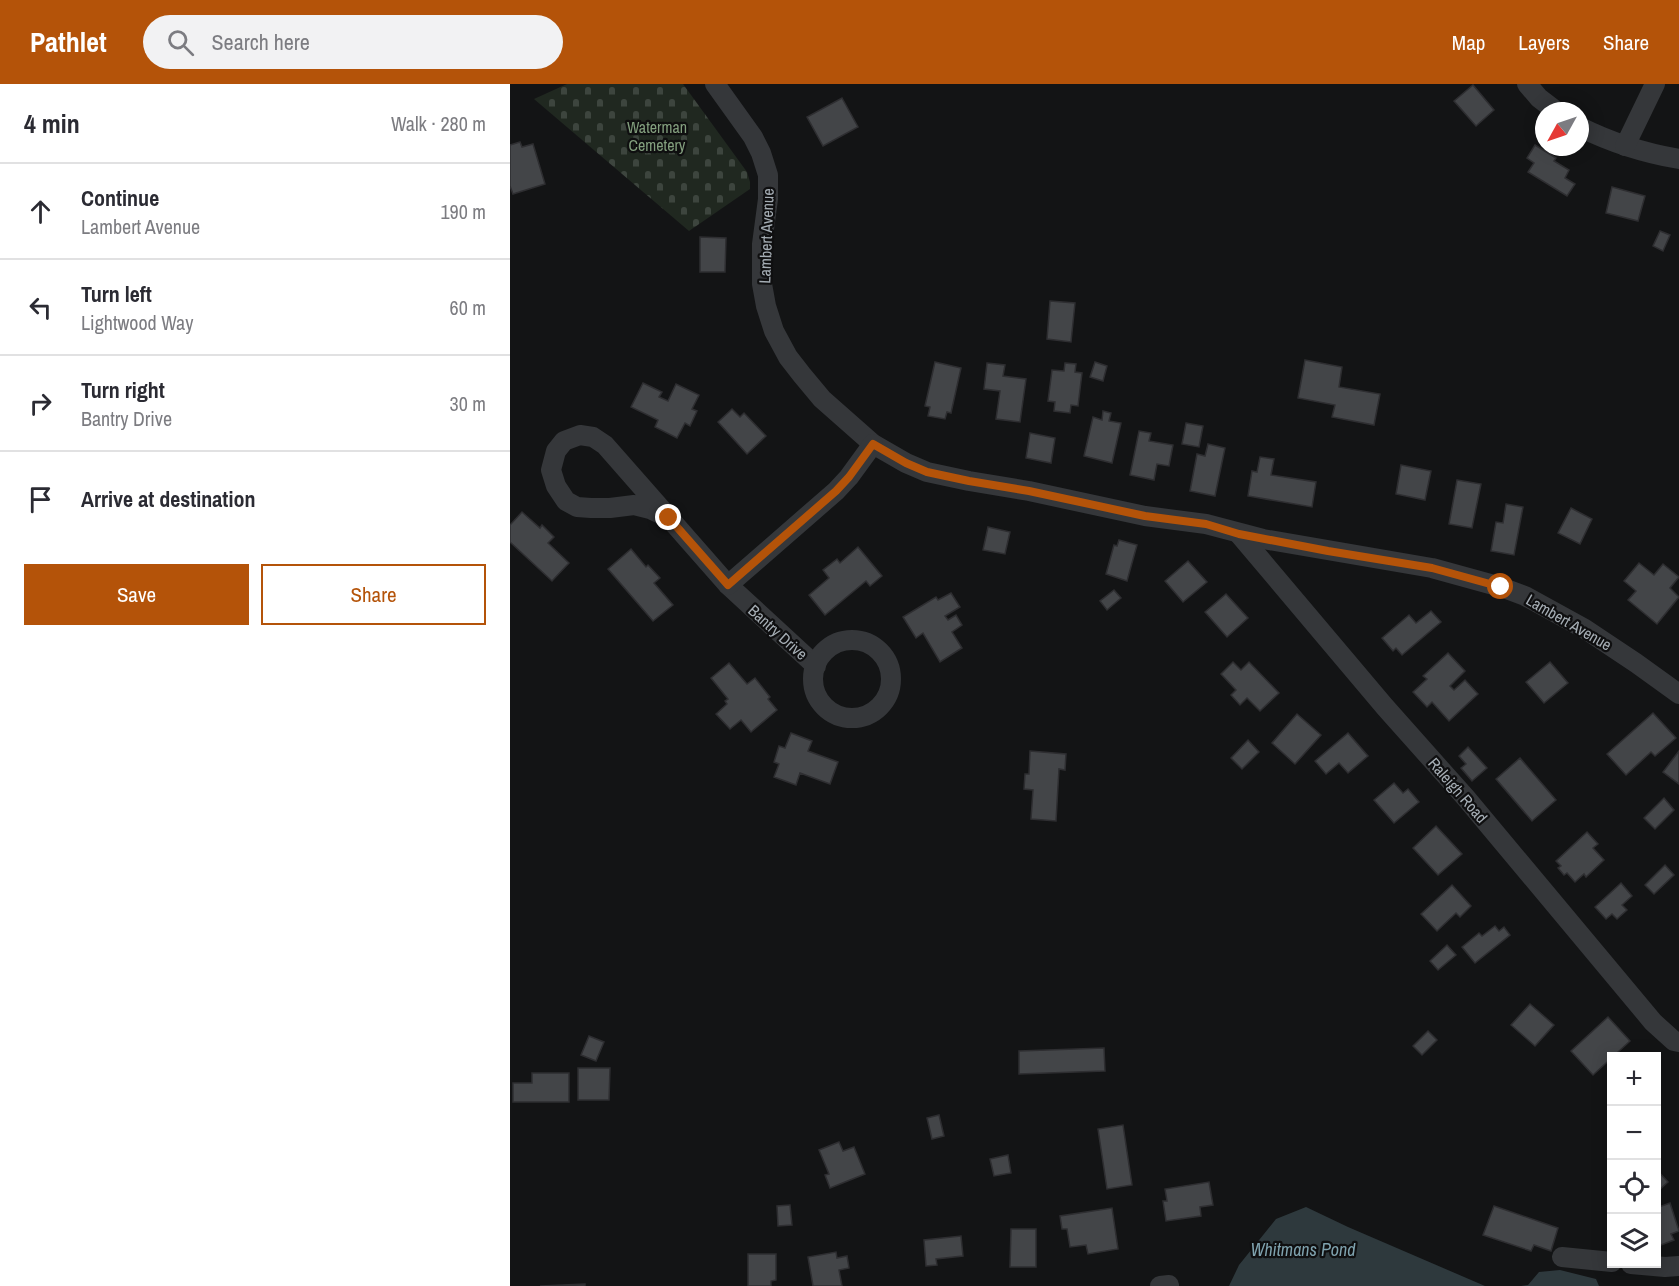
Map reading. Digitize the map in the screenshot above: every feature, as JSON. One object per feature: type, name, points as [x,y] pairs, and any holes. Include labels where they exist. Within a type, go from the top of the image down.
[{"type":"street","name":"Lambert Avenue","points":[[715,84],[753,137],[768,175],[768,199],[762,244],[762,284],[774,330],[788,357],[822,399],[873,444],[927,472],[1145,516],[1206,524],[1239,534],[1328,551],[1432,568],[1501,587],[1525,596],[1585,629],[1679,694]]},
{"type":"street","points":[[1527,84],[1544,102]]},
{"type":"street","points":[[1625,146],[1655,84]]},
{"type":"street","points":[[1589,131],[1625,146],[1679,159]]},
{"type":"street","name":"Bantry Drive","points":[[669,518],[650,509],[634,505],[591,508],[577,507],[566,501],[556,486],[551,470],[556,451],[564,441],[580,435],[593,437],[605,445],[728,585],[816,666]]},
{"type":"street","points":[[728,585],[836,491],[873,444]]},
{"type":"street","name":"Raleigh Road","points":[[1239,534],[1384,707],[1466,798],[1653,1022],[1674,1041],[1679,1042]]},
{"type":"street","points":[[1562,1257],[1607,1262]]},
{"type":"street","points":[[1661,1267],[1679,1266]]},
{"type":"green space","name":"Waterman Cemetery","points":[[567,84],[683,84],[747,172],[750,189],[689,231],[534,99]]},
{"type":"water","name":"Whitmans Pond","points":[[1306,1207],[1485,1286],[1229,1286],[1239,1265],[1276,1219]]},
{"type":"water","points":[[1560,1270],[1596,1279],[1599,1286],[1521,1286],[1528,1285],[1539,1272]]},
{"type":"building","points":[[1473,85],[1494,110],[1476,126],[1454,101]]},
{"type":"building","points":[[842,98],[858,127],[823,146],[807,117]]},
{"type":"building","points":[[520,142],[522,147],[533,144],[545,184],[513,194],[510,186],[510,145]]},
{"type":"building","points":[[1535,145],[1535,156],[1553,156],[1556,158],[1554,161],[1569,170],[1565,178],[1575,184],[1567,196],[1528,172],[1534,163],[1527,158]]},
{"type":"building","points":[[1612,187],[1645,196],[1638,221],[1606,213]]},
{"type":"building","points":[[1660,231],[1670,235],[1663,251],[1653,246]]},
{"type":"building","points":[[700,237],[726,238],[725,272],[700,272]]},
{"type":"building","points":[[1050,301],[1075,303],[1071,342],[1047,339]]},
{"type":"building","points":[[1305,360],[1342,367],[1339,387],[1380,394],[1374,425],[1332,417],[1335,405],[1298,398]]},
{"type":"building","points":[[935,362],[961,368],[951,413],[947,412],[945,419],[928,416],[930,407],[925,406]]},
{"type":"building","points":[[1095,362],[1107,366],[1103,381],[1090,377]]},
{"type":"building","points":[[987,363],[1005,365],[1003,376],[1026,379],[1020,422],[996,419],[1000,391],[984,389]]},
{"type":"building","points":[[1065,363],[1076,364],[1075,372],[1082,373],[1078,406],[1071,405],[1070,413],[1054,411],[1055,402],[1048,401],[1052,370],[1064,371]]},
{"type":"building","points":[[643,383],[662,392],[659,397],[668,401],[676,384],[699,395],[692,409],[697,411],[690,426],[685,423],[677,438],[655,427],[658,420],[631,407]]},
{"type":"building","points":[[732,409],[740,417],[744,413],[766,436],[747,454],[718,422]]},
{"type":"building","points":[[1103,411],[1111,413],[1109,421],[1121,423],[1112,463],[1084,456],[1093,417],[1102,420]]},
{"type":"building","points":[[1186,423],[1203,426],[1199,447],[1182,444]]},
{"type":"building","points":[[1139,431],[1151,433],[1149,441],[1173,445],[1169,466],[1157,464],[1154,480],[1130,475]]},
{"type":"building","points":[[1030,433],[1055,438],[1051,463],[1026,458]]},
{"type":"building","points":[[1208,444],[1225,448],[1215,496],[1190,491],[1197,454],[1205,456]]},
{"type":"building","points":[[1260,457],[1274,459],[1271,475],[1316,482],[1312,507],[1248,496],[1252,471],[1257,472]]},
{"type":"building","points":[[1401,465],[1431,471],[1425,500],[1396,494]]},
{"type":"building","points":[[1457,480],[1481,484],[1472,528],[1449,524]]},
{"type":"building","points":[[1506,504],[1523,507],[1514,555],[1491,551],[1496,522],[1503,523]]},
{"type":"building","points":[[1571,508],[1592,519],[1580,544],[1558,533]]},
{"type":"building","points":[[522,512],[540,528],[542,525],[554,537],[548,543],[569,563],[552,581],[510,542],[510,525]]},
{"type":"building","points":[[988,527],[1010,532],[1005,554],[983,550]]},
{"type":"building","points":[[1119,540],[1137,545],[1127,581],[1106,574],[1114,545],[1117,546]]},
{"type":"building","points":[[858,547],[882,576],[870,586],[866,581],[825,615],[809,595],[829,578],[823,570],[837,559],[840,563]]},
{"type":"building","points":[[631,549],[646,567],[648,565],[660,578],[654,583],[673,605],[653,621],[608,569]]},
{"type":"building","points":[[1188,561],[1207,582],[1183,602],[1165,581]]},
{"type":"building","points":[[1639,563],[1654,575],[1663,564],[1679,577],[1670,588],[1679,597],[1657,624],[1628,600],[1636,591],[1624,581]]},
{"type":"building","points":[[1114,590],[1121,598],[1107,610],[1100,601]]},
{"type":"building","points":[[951,593],[960,607],[945,616],[948,620],[956,615],[962,625],[952,632],[962,648],[940,662],[923,633],[916,638],[903,617],[936,597],[938,600]]},
{"type":"building","points":[[1226,594],[1248,618],[1227,637],[1205,612]]},
{"type":"building","points":[[1431,611],[1441,622],[1402,655],[1396,648],[1393,651],[1382,638],[1409,615],[1416,623]]},
{"type":"building","points":[[1448,653],[1465,671],[1450,686],[1454,690],[1465,680],[1478,694],[1449,721],[1432,702],[1427,707],[1413,692],[1427,679],[1423,676]]},
{"type":"building","points":[[1233,662],[1241,670],[1249,662],[1279,693],[1260,711],[1247,698],[1240,705],[1231,695],[1236,690],[1221,674]]},
{"type":"building","points":[[1550,662],[1568,683],[1544,703],[1526,682]]},
{"type":"building","points":[[729,663],[747,684],[755,678],[777,710],[751,732],[741,720],[730,729],[716,714],[727,704],[725,701],[728,699],[711,678]]},
{"type":"building","points":[[1653,713],[1676,738],[1655,756],[1651,752],[1626,775],[1607,754]]},
{"type":"building","points":[[1297,714],[1321,735],[1295,764],[1272,743]]},
{"type":"building","points":[[791,733],[812,741],[808,751],[838,762],[830,784],[800,773],[796,785],[774,777],[779,764],[774,762],[779,746],[785,748]]},
{"type":"building","points":[[1348,733],[1368,756],[1348,773],[1339,763],[1326,774],[1315,761]]},
{"type":"building","points":[[1248,740],[1259,752],[1242,769],[1231,758]]},
{"type":"building","points":[[1468,747],[1487,768],[1472,781],[1461,768],[1466,764],[1459,756]]},
{"type":"building","points":[[1030,751],[1066,754],[1065,770],[1059,769],[1056,821],[1031,819],[1033,790],[1024,789],[1025,774],[1029,774]]},
{"type":"building","points":[[1679,751],[1679,784],[1663,772]]},
{"type":"building","points":[[1520,758],[1556,800],[1532,821],[1496,779]]},
{"type":"building","points":[[1394,783],[1403,793],[1408,789],[1419,802],[1394,823],[1374,800]]},
{"type":"building","points":[[1664,798],[1674,810],[1655,829],[1644,818]]},
{"type":"building","points":[[1436,826],[1462,854],[1438,875],[1413,848]]},
{"type":"building","points":[[1587,832],[1598,844],[1593,848],[1604,860],[1586,877],[1584,874],[1575,882],[1567,873],[1564,875],[1558,868],[1561,866],[1556,861]]},
{"type":"building","points":[[1665,865],[1674,875],[1654,894],[1645,885]]},
{"type":"building","points":[[1621,883],[1632,896],[1622,905],[1627,910],[1617,919],[1612,914],[1606,919],[1595,907]]},
{"type":"building","points":[[1452,885],[1471,906],[1460,917],[1456,913],[1437,931],[1421,914]]},
{"type":"building","points":[[1495,926],[1499,931],[1504,927],[1510,935],[1475,963],[1462,947],[1479,933],[1482,936]]},
{"type":"building","points":[[1447,945],[1456,955],[1438,970],[1430,961]]},
{"type":"building","points":[[1530,1004],[1554,1025],[1535,1046],[1511,1025]]},
{"type":"building","points":[[1608,1017],[1630,1041],[1618,1052],[1607,1052],[1607,1062],[1593,1075],[1571,1051]]},
{"type":"building","points":[[1428,1031],[1437,1040],[1422,1055],[1413,1046]]},
{"type":"building","points":[[589,1036],[604,1042],[596,1061],[581,1055]]},
{"type":"building","points":[[1104,1048],[1105,1071],[1019,1074],[1019,1051]]},
{"type":"building","points":[[578,1068],[610,1068],[609,1100],[578,1100]]},
{"type":"building","points":[[532,1073],[569,1073],[569,1102],[513,1102],[513,1083],[532,1083]]},
{"type":"building","points":[[939,1115],[944,1136],[932,1139],[927,1118]]},
{"type":"building","points":[[1123,1125],[1132,1185],[1107,1189],[1098,1129]]},
{"type":"building","points":[[839,1142],[843,1151],[854,1147],[865,1174],[830,1188],[825,1175],[829,1174],[819,1150]]},
{"type":"building","points":[[1008,1155],[1011,1173],[994,1176],[990,1159]]},
{"type":"building","points":[[1661,1174],[1668,1182],[1661,1188]]},
{"type":"building","points":[[1209,1182],[1213,1205],[1200,1207],[1201,1216],[1166,1221],[1163,1201],[1167,1201],[1165,1189]]},
{"type":"building","points":[[1670,1203],[1679,1231],[1671,1234],[1674,1240],[1661,1245],[1661,1214],[1661,1206]]},
{"type":"building","points":[[790,1205],[792,1225],[778,1226],[777,1206]]},
{"type":"building","points":[[1494,1206],[1558,1228],[1551,1251],[1534,1245],[1531,1251],[1483,1235]]},
{"type":"building","points":[[1112,1208],[1118,1249],[1088,1254],[1086,1245],[1070,1247],[1067,1229],[1062,1229],[1060,1216]]},
{"type":"building","points":[[1011,1229],[1036,1229],[1036,1267],[1010,1267]]},
{"type":"building","points":[[961,1236],[963,1256],[936,1259],[937,1265],[926,1266],[924,1240]]},
{"type":"building","points":[[836,1252],[837,1258],[847,1256],[849,1268],[839,1270],[842,1286],[813,1286],[808,1257]]},
{"type":"building","points":[[748,1254],[776,1254],[776,1280],[771,1281],[771,1286],[748,1286]]},
{"type":"building","points":[[585,1284],[585,1286],[540,1286]]},
{"type":"route","points":[[669,518],[728,585],[836,491],[873,444],[927,472],[1145,516],[1206,524],[1263,539],[1432,568],[1501,587]]}]
